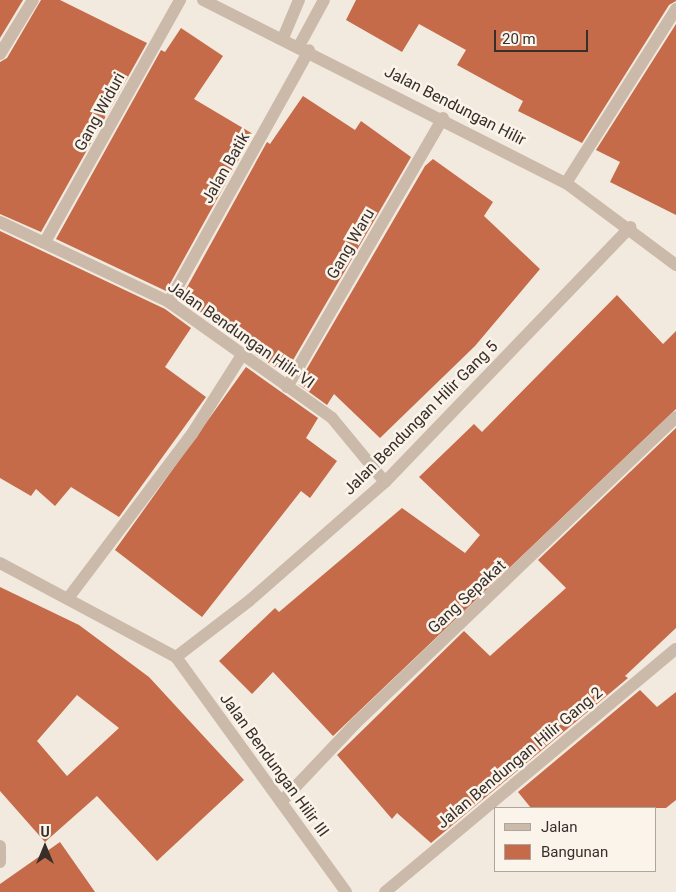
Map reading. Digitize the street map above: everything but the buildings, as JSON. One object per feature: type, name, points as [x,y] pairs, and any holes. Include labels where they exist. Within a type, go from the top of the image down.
[{"type":"street","points":[[0,54],[33,0]]},
{"type":"street","name":"Gang Widuri","points":[[46,240],[180,0]]},
{"type":"street","name":"Jalan Bendungan Hilir","points":[[203,0],[443,118],[566,183],[630,227],[676,265]]},
{"type":"street","points":[[282,38],[299,0]]},
{"type":"street","name":"Jalan Batik","points":[[169,302],[304,48],[324,0]]},
{"type":"street","points":[[566,183],[676,9]]},
{"type":"street","name":"Gang Waru","points":[[287,387],[443,118]]},
{"type":"street","name":"Jalan Bendungan Hilir VI","points":[[0,222],[46,240],[169,302],[332,418],[385,482]]},
{"type":"street","name":"Jalan Bendungan Hilir Gang 5","points":[[176,657],[249,601],[385,482],[630,227]]},
{"type":"street","points":[[69,596],[192,434],[242,355]]},
{"type":"street","name":"Gang Sepakat","points":[[281,802],[356,723],[676,417]]},
{"type":"street","points":[[0,563],[69,596],[176,657]]},
{"type":"street","name":"Jalan Bendungan Hilir Gang 2","points":[[385,892],[676,649]]},
{"type":"street","name":"Jalan Bendungan Hilir III","points":[[176,657],[346,892]]},
{"type":"street","points":[[0,846],[0,862]]}]
